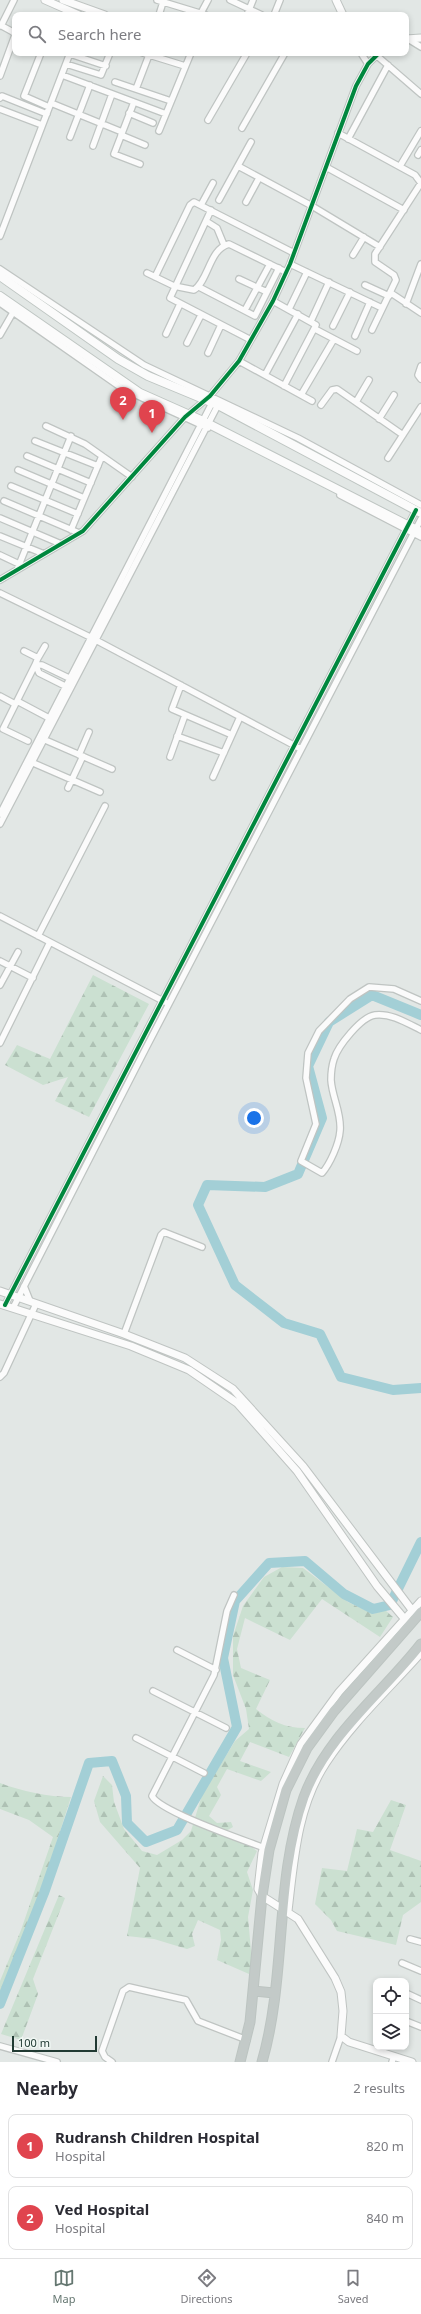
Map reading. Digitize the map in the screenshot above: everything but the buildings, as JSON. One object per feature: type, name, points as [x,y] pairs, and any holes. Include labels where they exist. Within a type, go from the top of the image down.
[{"type":"highway","points":[[240,2062],[247,2040],[253,1991],[266,1849],[286,1790],[307,1748],[334,1710],[408,1623],[415,1612]]},
{"type":"highway","points":[[262,2062],[272,2015],[294,1834],[305,1796],[333,1744],[420,1650]]},
{"type":"highway","points":[[253,1991],[274,1993]]},
{"type":"main road","points":[[0,276],[118,359],[148,376],[211,401],[419,509]]},
{"type":"main road","points":[[0,296],[14,310],[140,393],[205,424],[414,531]]},
{"type":"street","points":[[12,34],[1,26],[14,0]]},
{"type":"street","points":[[45,0],[72,12]]},
{"type":"street","points":[[64,0],[86,12]]},
{"type":"street","points":[[178,6],[181,0]]},
{"type":"street","points":[[205,12],[208,0]]},
{"type":"street","points":[[230,0],[248,12],[253,0]]},
{"type":"street","points":[[275,12],[280,0]]},
{"type":"street","points":[[336,0],[342,12]]},
{"type":"street","points":[[159,12],[160,1],[198,12]]},
{"type":"street","points":[[409,39],[421,38]]},
{"type":"street","points":[[0,76],[2,62],[12,40]]},
{"type":"street","points":[[409,40],[421,47]]},
{"type":"street","points":[[40,56],[24,96],[78,114],[145,145]]},
{"type":"street","points":[[0,236],[69,56]]},
{"type":"street","points":[[76,56],[106,66]]},
{"type":"street","points":[[66,64],[101,75],[109,56]]},
{"type":"street","points":[[136,89],[145,56]]},
{"type":"street","points":[[152,56],[185,66]]},
{"type":"street","points":[[159,131],[190,56]]},
{"type":"street","points":[[208,120],[245,56]]},
{"type":"street","points":[[242,128],[283,56]]},
{"type":"street","points":[[363,56],[368,64]]},
{"type":"street","points":[[0,824],[92,638],[205,424],[211,401],[239,361],[273,301],[290,264],[356,86],[368,64],[376,56]]},
{"type":"street","points":[[380,56],[421,94]]},
{"type":"street","points":[[348,138],[388,65]]},
{"type":"street","points":[[62,75],[166,114]]},
{"type":"street","points":[[115,82],[171,101]]},
{"type":"street","points":[[70,137],[90,85]]},
{"type":"street","points":[[93,146],[100,123],[112,94]]},
{"type":"street","points":[[0,98],[2,96],[47,114]]},
{"type":"street","points":[[134,102],[121,134],[115,155],[140,164]]},
{"type":"street","points":[[0,109],[42,125]]},
{"type":"street","points":[[130,113],[153,123]]},
{"type":"street","points":[[400,166],[421,131]]},
{"type":"street","points":[[338,133],[415,175],[421,183],[375,254],[375,262],[396,277],[390,295],[372,330]]},
{"type":"street","points":[[219,200],[251,142]]},
{"type":"street","points":[[238,166],[312,206],[380,247]]},
{"type":"street","points":[[326,167],[404,210]]},
{"type":"street","points":[[246,202],[259,178]]},
{"type":"street","points":[[201,205],[213,183]]},
{"type":"street","points":[[155,277],[190,205],[194,202],[294,253]]},
{"type":"street","points":[[211,210],[174,286],[170,298],[221,326],[251,340]]},
{"type":"street","points":[[206,221],[218,228],[224,245]]},
{"type":"street","points":[[354,255],[364,237]]},
{"type":"street","points":[[146,273],[189,291],[199,287],[217,253],[224,245],[233,244],[286,272]]},
{"type":"street","points":[[245,310],[270,264]]},
{"type":"street","points":[[290,264],[382,308]]},
{"type":"street","points":[[406,304],[421,264]]},
{"type":"street","points":[[199,287],[256,316],[279,268]]},
{"type":"street","points":[[0,270],[134,359],[211,401],[298,438],[419,509],[414,531],[168,1004],[13,1308]]},
{"type":"street","points":[[289,309],[307,272]]},
{"type":"street","points":[[239,279],[267,292]]},
{"type":"street","points":[[311,321],[329,282]]},
{"type":"street","points":[[365,285],[390,295],[421,313]]},
{"type":"street","points":[[334,326],[350,292]]},
{"type":"street","points":[[273,301],[316,325],[284,386]]},
{"type":"street","points":[[354,336],[370,302]]},
{"type":"street","points":[[0,303],[14,310],[0,335]]},
{"type":"street","points":[[166,334],[180,304]]},
{"type":"street","points":[[264,375],[298,314]]},
{"type":"street","points":[[187,343],[200,315]]},
{"type":"street","points":[[208,353],[221,326]]},
{"type":"street","points":[[315,328],[357,351]]},
{"type":"street","points":[[301,395],[334,339]]},
{"type":"street","points":[[239,361],[312,401]]},
{"type":"street","points":[[421,366],[418,375],[421,379]]},
{"type":"street","points":[[356,402],[369,380]]},
{"type":"street","points":[[321,404],[334,388],[403,435]]},
{"type":"street","points":[[379,419],[394,395]]},
{"type":"street","points":[[0,580],[3,576],[17,570],[79,534],[187,416],[211,401]]},
{"type":"street","points":[[388,458],[421,407]]},
{"type":"street","points":[[46,426],[71,436],[132,477]]},
{"type":"street","points":[[17,570],[71,436]]},
{"type":"street","points":[[35,441],[98,466]]},
{"type":"street","points":[[27,456],[91,483]]},
{"type":"street","points":[[71,530],[102,456]]},
{"type":"street","points":[[18,470],[84,498]]},
{"type":"street","points":[[11,486],[78,514]]},
{"type":"street","points":[[4,501],[79,534]]},
{"type":"street","points":[[0,518],[61,544]]},
{"type":"street","points":[[408,1623],[377,1586],[297,1471],[237,1404],[189,1370],[131,1346],[2,1304],[10,1294],[294,745],[421,519]]},
{"type":"street","points":[[0,536],[44,554]]},
{"type":"street","points":[[0,555],[20,564]]},
{"type":"street","points":[[0,593],[92,638],[301,749]]},
{"type":"street","points":[[0,814],[69,678],[92,638]]},
{"type":"street","points":[[28,741],[2,728],[45,646]]},
{"type":"street","points":[[24,651],[38,658]]},
{"type":"street","points":[[35,666],[42,665],[69,678]]},
{"type":"street","points":[[35,666],[39,673],[65,686]]},
{"type":"street","points":[[181,685],[172,709],[232,735]]},
{"type":"street","points":[[0,696],[49,718]]},
{"type":"street","points":[[170,757],[185,715]]},
{"type":"street","points":[[213,777],[240,717]]},
{"type":"street","points":[[68,788],[89,732]]},
{"type":"street","points":[[177,736],[224,753]]},
{"type":"street","points":[[43,739],[112,769]]},
{"type":"street","points":[[32,762],[100,792]]},
{"type":"street","points":[[38,936],[105,806]]},
{"type":"street","points":[[0,916],[168,1004]]},
{"type":"street","points":[[0,1043],[50,942]]},
{"type":"street","points":[[0,985],[18,952]]},
{"type":"street","points":[[0,961],[33,978]]},
{"type":"street","points":[[421,1001],[394,989],[369,987],[350,998],[319,1031],[308,1053],[306,1078],[316,1124],[302,1161],[319,1174],[324,1172],[340,1132],[341,1124],[331,1081],[333,1060],[336,1053],[353,1030],[368,1017],[374,1015],[387,1015],[421,1030]]},
{"type":"street","points":[[124,1334],[160,1235],[164,1232],[202,1248]]},
{"type":"street","points":[[0,1377],[31,1314],[33,1302],[24,1286]]},
{"type":"street","points":[[0,1291],[124,1334],[194,1363],[243,1398],[304,1466],[386,1578],[415,1612],[421,1601]]},
{"type":"street","points":[[189,1370],[194,1363]]},
{"type":"street","points":[[234,1595],[227,1611],[216,1670],[152,1796],[158,1802],[203,1826],[266,1849]]},
{"type":"street","points":[[177,1650],[216,1670]]},
{"type":"street","points":[[153,1691],[226,1728]]},
{"type":"street","points":[[136,1738],[204,1773]]},
{"type":"street","points":[[262,1896],[294,1914],[303,1926],[341,1992],[343,2011],[341,2036],[332,2062]]},
{"type":"street","points":[[410,1938],[421,1942]]},
{"type":"street","points":[[402,1963],[421,1971]]},
{"type":"street","points":[[112,2062],[103,2054],[102,2050],[123,1991],[129,1986],[186,2000],[198,2021],[247,2040]]},
{"type":"street","points":[[409,1994],[421,2000]]},
{"type":"street","points":[[409,2021],[421,2027]]},
{"type":"street","points":[[341,2036],[349,2042],[393,2059],[412,2062]]},
{"type":"street","points":[[0,2046],[57,2062]]},
{"type":"green space","points":[[93,975],[149,1004],[89,1117],[55,1101],[68,1077],[43,1085],[5,1065],[17,1045],[50,1059]]},
{"type":"green space","points":[[282,1567],[303,1568],[348,1602],[373,1614],[385,1610],[393,1617],[380,1637],[322,1599],[290,1640],[245,1618],[237,1649],[241,1668],[270,1680],[256,1709],[279,1723],[291,1727],[305,1728],[289,1757],[250,1742],[240,1761],[271,1772],[261,1781],[227,1769],[217,1787],[221,1795],[209,1816],[217,1823],[231,1822],[233,1827],[226,1831],[257,1851],[247,1872],[253,1890],[248,1917],[252,1962],[249,1974],[217,1960],[221,1940],[220,1930],[198,1920],[192,1934],[195,1946],[187,1949],[154,1939],[127,1936],[140,1868],[100,1822],[94,1801],[103,1776],[112,1785],[114,1802],[124,1829],[142,1851],[157,1855],[182,1840],[191,1831],[202,1795],[235,1741],[249,1729],[246,1709],[233,1675],[233,1636],[243,1606],[264,1577]]},
{"type":"green space","points":[[0,1783],[35,1793],[71,1797],[35,1910],[0,1994],[0,1981],[21,1930],[53,1837],[29,1820],[0,1809]]},
{"type":"green space","points":[[391,1800],[406,1805],[390,1850],[421,1861],[421,1902],[403,1915],[396,1945],[337,1931],[331,1920],[315,1904],[322,1868],[347,1871],[357,1829],[373,1832]]},
{"type":"green space","points":[[59,1895],[65,1898],[33,1979],[38,1994],[21,2040],[1,2034]]},
{"type":"waterway","points":[[421,1015],[372,995],[329,1022],[308,1066],[322,1118],[298,1174],[265,1187],[207,1185],[198,1205],[235,1285],[284,1323],[320,1334],[341,1377],[393,1390],[421,1388]]},
{"type":"waterway","points":[[0,2004],[44,1893],[89,1763],[112,1761],[126,1796],[127,1823],[146,1842],[177,1830],[237,1727],[223,1658],[235,1601],[269,1563],[305,1561],[344,1594],[373,1609],[390,1605],[421,1542]]},
{"type":"cycle path","points":[[0,580],[83,531],[185,417],[210,396],[239,361],[273,301],[290,264],[356,86],[368,64],[376,56]]},
{"type":"cycle path","points":[[5,1305],[416,510]]},
{"type":"place","name":"Ved Hospital","points":[[123,420]]},
{"type":"place","name":"Rudransh Children Hospital","points":[[152,433]]}]
